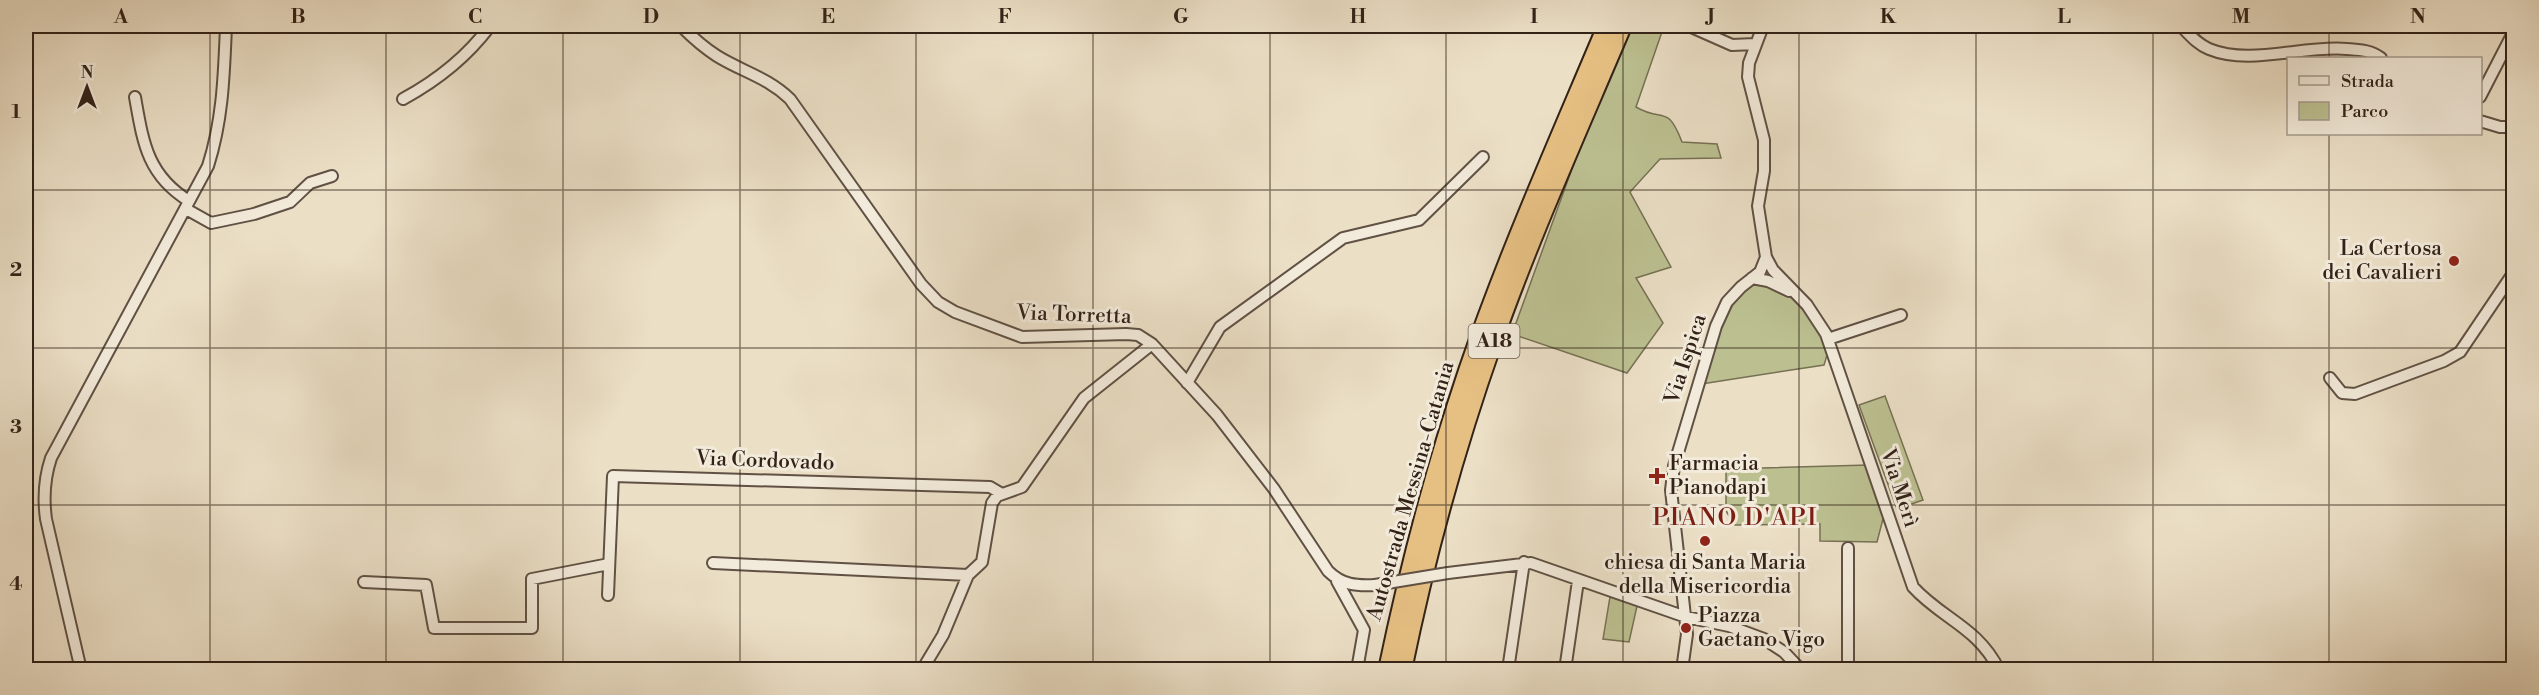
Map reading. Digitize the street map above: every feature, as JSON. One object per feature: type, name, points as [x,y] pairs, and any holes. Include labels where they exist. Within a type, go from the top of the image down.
[{"type":"highway","name":"Autostrada Messina-Catania","points":[[1387,669],[1416,539],[1467,372],[1519,236],[1606,26]]},
{"type":"highway","name":"Autostrada Messina-Catania","points":[[1403,669],[1444,498],[1494,341],[1532,242],[1623,26]]},
{"type":"street","points":[[81,669],[46,519],[43,499],[46,474],[51,458],[208,166],[216,141],[223,97],[226,26]]},
{"type":"street","points":[[403,99],[435,81],[455,65],[490,26]]},
{"type":"street","name":"Via Torretta","points":[[681,26],[695,40],[718,56],[763,78],[790,99],[921,284],[938,302],[955,312],[1022,336],[1126,334],[1138,335],[1152,344],[1217,415],[1274,489],[1337,581],[1365,630],[1357,669]]},
{"type":"street","points":[[1689,26],[1732,45],[1749,63]]},
{"type":"street","points":[[1763,26],[1749,63],[1748,77],[1764,141],[1764,171],[1758,206],[1766,257],[1781,280]]},
{"type":"street","points":[[2181,26],[2196,41],[2210,49],[2225,52],[2262,55],[2332,48],[2365,50],[2379,57]]},
{"type":"street","points":[[2482,95],[2514,32]]},
{"type":"street","points":[[1732,45],[1755,44]]},
{"type":"street","points":[[135,97],[147,156],[160,177],[172,190],[211,223],[254,214],[290,202],[310,183],[332,176]]},
{"type":"street","points":[[2482,121],[2500,127],[2514,127]]},
{"type":"street","points":[[1187,383],[1220,327],[1343,238],[1419,220],[1483,157]]},
{"type":"street","name":"Via Ispica","points":[[1682,669],[1686,617],[1673,516],[1671,490],[1674,466],[1716,326],[1727,302],[1756,275],[1766,257]]},
{"type":"street","points":[[2330,378],[2342,393],[2355,394],[2452,357],[2467,344],[2514,272]]},
{"type":"street","points":[[1756,275],[1781,280]]},
{"type":"street","points":[[1756,275],[1796,294]]},
{"type":"street","name":"Via Merì","points":[[1781,280],[1812,312],[1828,339],[1912,587],[1982,642],[1999,669]]},
{"type":"street","points":[[1828,339],[1901,315]]},
{"type":"street","points":[[922,669],[943,635],[968,574],[973,567],[982,562],[992,503],[997,496],[1022,487],[1084,398],[1152,344]]},
{"type":"street","name":"Via Cordovado","points":[[608,596],[613,476],[990,487],[1002,494]]},
{"type":"street","points":[[1848,548],[1848,669]]},
{"type":"street","points":[[1337,581],[1355,586],[1375,585],[1524,562],[1686,617],[1729,626],[1764,639],[1784,652],[1801,669]]},
{"type":"street","points":[[1508,669],[1524,562]]},
{"type":"street","points":[[713,563],[968,574]]},
{"type":"street","points":[[364,582],[426,585],[434,628],[532,628],[532,579],[609,564]]},
{"type":"street","points":[[1565,669],[1578,581]]},
{"type":"green space","points":[[1631,26],[1664,26],[1636,107],[1668,118],[1682,142],[1717,144],[1721,158],[1660,159],[1630,192],[1671,267],[1636,278],[1663,323],[1627,373],[1512,334],[1589,122]]},
{"type":"green space","points":[[1755,284],[1784,293],[1793,298],[1807,312],[1826,342],[1827,354],[1824,365],[1701,384],[1719,328],[1726,315],[1743,292]]},
{"type":"green space","points":[[1885,396],[1923,500],[1897,509],[1859,405]]},
{"type":"green space","points":[[1868,465],[1884,515],[1877,542],[1820,541],[1820,524],[1735,525],[1726,511],[1726,469]]},
{"type":"green space","points":[[1610,597],[1637,606],[1629,642],[1603,639]]},
{"type":"place","name":"La Certosa dei Cavalieri","points":[[2454,261]]},
{"type":"place","name":"Farmacia Pianodapi","points":[[1657,476]]},
{"type":"place","name":"chiesa di Santa Maria della Misericordia","points":[[1705,541]]},
{"type":"place","name":"Piazza Gaetano Vigo","points":[[1686,628]]},
{"type":"district","name":"PIANO D'API","points":[[1735,518]]}]
